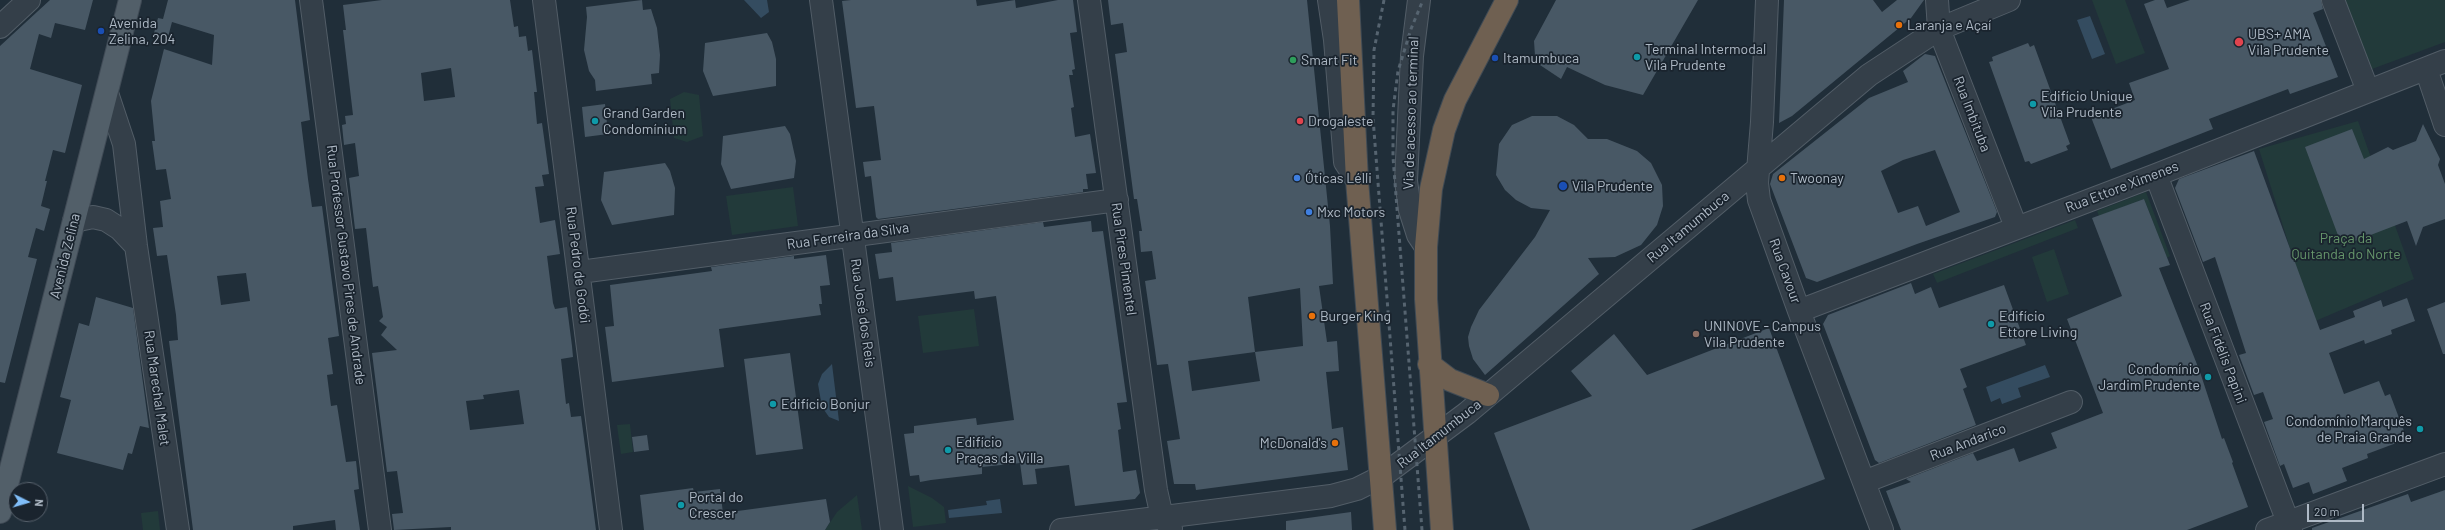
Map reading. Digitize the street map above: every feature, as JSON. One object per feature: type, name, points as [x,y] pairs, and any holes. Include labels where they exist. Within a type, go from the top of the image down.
[{"type":"highway","points":[[1348,0],[1357,180],[1386,530]]},
{"type":"highway","points":[[1442,530],[1429,364],[1426,247],[1431,189],[1444,130],[1455,100],[1507,0]]},
{"type":"highway","points":[[1429,364],[1450,380],[1488,395]]},
{"type":"main road","name":"Avenida Zelina","points":[[0,511],[130,0]]},
{"type":"street","points":[[0,27],[29,0]]},
{"type":"street","name":"Rua Professor Gustavo Pires de Andrade","points":[[311,0],[380,530]]},
{"type":"street","name":"Rua Pedro de Godói","points":[[544,0],[580,272],[611,530]]},
{"type":"street","name":"Rua José dos Reis","points":[[821,0],[892,530]]},
{"type":"street","name":"Rua Pires Pimentel","points":[[1089,0],[1154,481],[1167,523]]},
{"type":"street","points":[[1329,0],[1335,40],[1345,162],[1357,180]]},
{"type":"street","points":[[1349,31],[1360,0]]},
{"type":"street","name":"Via de acesso ao terminal","points":[[1419,0],[1412,56],[1406,181],[1410,210],[1418,235],[1426,247]]},
{"type":"street","name":"Rua Cavour","points":[[1767,0],[1762,122],[1758,169],[1760,202],[1799,311],[1882,530]]},
{"type":"street","name":"Rua Imbituba","points":[[1937,0],[1939,29],[2016,227]]},
{"type":"street","name":"Rua Itamumbuca","points":[[1061,530],[1167,523],[1204,512],[1331,496],[1358,489],[1381,477],[1435,439],[1869,75],[1939,29],[2009,0]]},
{"type":"street","points":[[2333,0],[2368,91]]},
{"type":"street","points":[[2436,65],[2445,125]]},
{"type":"street","name":"Rua Ettore Ximenes","points":[[1799,311],[2016,227],[2156,176],[2436,65]]},
{"type":"street","name":"Rua Marechal Malet","points":[[107,93],[124,144],[136,246],[178,530]]},
{"type":"street","name":"Rua Fidélis Papini","points":[[2156,176],[2289,526]]},
{"type":"street","name":"Rua Ferreira da Silva","points":[[580,272],[1117,200]]},
{"type":"street","points":[[74,221],[93,217],[106,220],[120,229],[136,246]]},
{"type":"street","name":"Rua Andarico","points":[[1864,482],[2071,402]]},
{"type":"street","points":[[2267,530],[2289,526],[2445,464]]},
{"type":"street","points":[[1188,530],[1204,512]]},
{"type":"green space","points":[[2092,0],[2125,0],[2145,53],[2116,64]]},
{"type":"green space","points":[[2345,0],[2445,0],[2445,42],[2372,69]]},
{"type":"green space","points":[[684,92],[699,95],[703,136],[687,142],[674,138],[670,99]]},
{"type":"green space","name":"Praça da Quitanda do Norte","points":[[2358,121],[2414,279],[2313,322],[2259,149]]},
{"type":"green space","points":[[793,187],[798,226],[732,235],[726,196]]},
{"type":"green space","points":[[2146,192],[2170,256],[2167,258],[2144,199],[2099,216],[2097,211]]},
{"type":"green space","points":[[2075,220],[2078,228],[1937,283],[1933,274]]},
{"type":"green space","points":[[2054,249],[2069,294],[2047,302],[2032,257]]},
{"type":"green space","points":[[974,309],[979,346],[923,353],[918,316]]},
{"type":"green space","points":[[630,424],[633,452],[621,454],[617,425]]},
{"type":"green space","points":[[908,486],[932,498],[944,507],[946,523],[913,527]]},
{"type":"green space","points":[[857,495],[862,530],[825,530],[837,512]]},
{"type":"green space","points":[[158,511],[160,530],[143,530],[141,513]]},
{"type":"water","points":[[744,0],[767,0],[769,12],[761,18]]},
{"type":"water","points":[[2090,16],[2105,54],[2092,59],[2077,20]]},
{"type":"water","points":[[832,364],[839,421],[829,417],[822,407],[818,384],[822,374]]},
{"type":"water","points":[[2045,365],[2050,377],[2018,388],[2021,397],[2002,404],[2000,398],[1991,402],[1986,387]]},
{"type":"water","points":[[1000,499],[1002,513],[949,518],[948,510],[987,505],[986,501]]},
{"type":"building","points":[[50,0],[93,0],[85,30],[55,23],[51,38],[39,34],[30,69],[82,85],[65,153],[53,150],[45,181],[47,181],[41,206],[50,209],[44,231],[36,228],[28,257],[37,259],[5,383],[0,382],[0,46]]},
{"type":"building","points":[[168,0],[295,0],[310,120],[301,122],[308,179],[312,207],[322,206],[339,336],[328,338],[333,374],[327,375],[331,406],[337,405],[346,462],[356,461],[359,489],[354,490],[360,530],[336,530],[335,520],[293,526],[293,530],[193,530],[169,341],[178,340],[176,315],[167,255],[157,256],[153,228],[163,227],[160,201],[171,199],[166,169],[156,170],[152,141],[155,141],[151,101],[164,49],[212,65],[214,35],[172,22],[168,37],[154,33],[158,18],[163,19]],"holes":[[[246,273],[250,301],[221,305],[217,276]]]},
{"type":"building","points":[[382,0],[510,0],[514,27],[518,26],[519,37],[526,36],[528,51],[532,50],[537,92],[534,92],[537,124],[542,123],[549,174],[542,175],[544,186],[535,187],[540,223],[555,220],[560,254],[547,256],[555,309],[567,307],[573,357],[561,359],[566,404],[569,403],[571,417],[581,416],[596,530],[451,530],[451,527],[394,530],[392,514],[403,513],[397,471],[387,472],[372,353],[397,350],[381,335],[387,327],[379,321],[383,317],[378,286],[373,287],[366,228],[355,229],[349,178],[359,176],[355,143],[344,145],[342,125],[346,124],[345,116],[353,115],[343,30],[346,30],[343,5]],"holes":[[[451,68],[455,97],[424,101],[421,73]],[[519,390],[524,424],[470,430],[466,401],[484,399],[483,395]]]},
{"type":"building","points":[[642,0],[643,10],[651,9],[657,28],[660,55],[659,73],[651,74],[652,84],[596,91],[595,80],[589,71],[584,50],[587,17],[586,7]]},
{"type":"building","points":[[976,0],[977,6],[1015,0],[1016,8],[1058,0],[1073,0],[1077,32],[1070,33],[1075,69],[1072,70],[1073,75],[1069,75],[1074,107],[1071,108],[1075,137],[1090,134],[1096,173],[1086,174],[1088,189],[1083,189],[1083,192],[878,219],[876,217],[871,176],[865,177],[863,162],[881,160],[874,106],[856,108],[842,1]]},
{"type":"building","points":[[1108,0],[1307,0],[1330,226],[1333,284],[1319,286],[1327,342],[1337,341],[1339,371],[1326,372],[1332,429],[1343,427],[1348,470],[1196,490],[1195,484],[1174,484],[1167,441],[1180,439],[1168,364],[1157,365],[1145,281],[1156,279],[1152,251],[1141,252],[1139,231],[1142,231],[1137,199],[1134,199],[1115,54],[1127,52],[1123,23],[1111,25]],"holes":[[[1300,288],[1303,346],[1255,352],[1248,297]],[[1255,352],[1260,381],[1192,391],[1188,361]]]},
{"type":"building","points":[[1556,0],[1698,0],[1643,95],[1605,85],[1567,67],[1561,79],[1540,65],[1535,56],[1534,41]]},
{"type":"building","points":[[1784,0],[1873,0],[1882,12],[1897,0],[1924,0],[1911,18],[1792,116],[1779,123]]},
{"type":"building","name":"UBS+ AMA Vila Prudente","points":[[2155,0],[2164,0],[2167,8],[2190,0],[2321,0],[2323,9],[2313,13],[2338,77],[2290,94],[2288,89],[2209,119],[2213,129],[2111,169],[2091,117],[2135,100],[2129,83],[2169,69],[2144,4]]},
{"type":"building","points":[[767,33],[772,42],[776,59],[776,86],[713,96],[703,71],[705,43]]},
{"type":"building","name":"Edifício Unique Vila Prudente","points":[[2028,43],[2030,47],[2034,45],[2070,144],[2066,146],[2068,150],[2031,164],[2029,161],[2025,162],[1989,62],[1993,61],[1992,57]]},
{"type":"building","points":[[1925,54],[1935,56],[1997,212],[1995,217],[1917,244],[1817,282],[1806,278],[1770,184],[1773,174],[1869,98],[1908,82],[1903,71]],"holes":[[[1935,150],[1960,212],[1926,226],[1918,206],[1898,213],[1881,171],[1903,160]]]},
{"type":"building","name":"Grand Garden Condomínium","points":[[605,104],[608,134],[585,137],[582,107]]},
{"type":"building","points":[[1532,116],[1557,116],[1574,125],[1588,139],[1607,139],[1637,151],[1651,163],[1662,185],[1663,206],[1657,225],[1641,245],[1615,257],[1588,258],[1599,274],[1485,375],[1473,359],[1469,346],[1468,337],[1471,327],[1479,310],[1535,237],[1550,210],[1531,208],[1516,200],[1505,190],[1496,175],[1499,144],[1512,125]]},
{"type":"building","points":[[2423,124],[2440,159],[2438,165],[2445,184],[2445,219],[2423,227],[2416,246],[2407,221],[2342,246],[2305,147],[2352,129],[2364,159],[2388,147],[2393,150],[2416,141]]},
{"type":"building","points":[[785,126],[790,134],[796,161],[794,178],[731,189],[721,164],[723,136]]},
{"type":"building","points":[[2254,151],[2320,330],[2355,317],[2353,311],[2381,300],[2383,307],[2407,298],[2415,321],[2391,330],[2392,334],[2365,344],[2364,340],[2329,353],[2344,394],[2379,381],[2385,396],[2390,394],[2407,439],[2367,454],[2368,458],[2342,468],[2347,481],[2313,494],[2309,482],[2293,488],[2284,464],[2280,466],[2264,422],[2273,419],[2263,392],[2254,395],[2239,355],[2246,353],[2215,257],[2203,262],[2175,188],[2179,179]]},
{"type":"building","points":[[665,163],[670,171],[675,188],[674,215],[612,225],[601,200],[604,172]]},
{"type":"building","points":[[2144,199],[2170,265],[2159,268],[2200,372],[2222,439],[2224,438],[2248,507],[2187,530],[1901,530],[1886,491],[1911,482],[1906,479],[1973,453],[1977,461],[2014,448],[2019,462],[2057,448],[2051,433],[2103,413],[2067,319],[2122,296],[2092,218]]},
{"type":"building","points":[[1091,221],[1092,232],[1103,231],[1127,402],[1117,403],[1121,429],[1118,430],[1123,472],[1136,470],[1140,493],[1135,499],[1075,506],[1069,465],[1035,469],[1037,484],[1023,485],[1020,463],[982,467],[982,474],[920,482],[919,475],[910,476],[904,434],[914,433],[914,426],[976,418],[977,425],[1014,420],[996,296],[975,299],[974,291],[896,301],[893,277],[879,279],[875,254],[892,252],[891,243],[1043,222],[1044,227]]},
{"type":"building","points":[[826,255],[830,285],[820,286],[822,304],[819,304],[821,315],[719,329],[724,367],[612,382],[605,327],[614,326],[610,285],[712,271],[711,267],[794,256],[794,259]]},
{"type":"building","points":[[1911,283],[1915,294],[1931,287],[1939,308],[2004,285],[2026,345],[1960,369],[1967,387],[1963,389],[1976,425],[1879,463],[1875,460],[1823,324],[1828,315]]},
{"type":"building","points":[[96,297],[133,308],[149,428],[140,426],[132,454],[128,453],[123,470],[57,453],[71,400],[60,397],[79,323],[89,326]]},
{"type":"building","points":[[2445,302],[2445,354],[2443,354],[2427,309]]},
{"type":"building","name":"UNINOVE - Campus Vila Prudente","points":[[1769,328],[1825,479],[1691,530],[1530,530],[1494,433],[1592,396],[1571,371],[1614,334],[1647,375]]},
{"type":"building","name":"Edifício Bonjur","points":[[790,353],[803,449],[756,455],[744,359]]},
{"type":"building","points":[[647,435],[649,450],[634,452],[632,437]]},
{"type":"building","points":[[693,488],[694,492],[720,489],[723,513],[826,499],[830,522],[825,530],[644,530],[640,495]]},
{"type":"building","points":[[2445,490],[2445,530],[2312,530],[2312,528],[2408,494],[2411,502]]},
{"type":"building","points":[[1351,512],[1352,530],[1286,530],[1286,521]]},
{"type":"railway","points":[[1384,0],[1374,50],[1373,118],[1405,530]]},
{"type":"railway","points":[[1422,530],[1393,157],[1393,110],[1398,71],[1411,29],[1423,0]]},
{"type":"place","name":"Laranja e Açaí","points":[[1899,25]]},
{"type":"place","name":"Avenida Zelina, 204","points":[[101,31]]},
{"type":"place","name":"UBS+ AMA Vila Prudente","points":[[2239,42]]},
{"type":"place","name":"Terminal Intermodal Vila Prudente","points":[[1637,57]]},
{"type":"place","name":"Itamumbuca","points":[[1495,58]]},
{"type":"place","name":"Smart Fit","points":[[1293,60]]},
{"type":"place","name":"Edifício Unique Vila Prudente","points":[[2033,104]]},
{"type":"place","name":"Grand Garden Condomínium","points":[[595,121]]},
{"type":"place","name":"Drogaleste","points":[[1300,121]]},
{"type":"place","name":"Óticas Lélli","points":[[1297,178]]},
{"type":"place","name":"Twoonay","points":[[1782,178]]},
{"type":"place","name":"Vila Prudente","points":[[1563,186]]},
{"type":"place","name":"Mxc Motors","points":[[1309,212]]},
{"type":"place","name":"Burger King","points":[[1312,316]]},
{"type":"place","name":"Edifício Ettore Living","points":[[1991,324]]},
{"type":"place","name":"UNINOVE - Campus Vila Prudente","points":[[1696,334]]},
{"type":"place","name":"Condomínio Jardim Prudente","points":[[2208,377]]},
{"type":"place","name":"Edifício Bonjur","points":[[773,404]]},
{"type":"place","name":"Condomínio Marquês de Praia Grande","points":[[2420,429]]},
{"type":"place","name":"McDonald's","points":[[1335,443]]},
{"type":"place","name":"Edifício Praças da Villa","points":[[948,450]]},
{"type":"place","name":"Portal do Crescer","points":[[681,505]]}]
